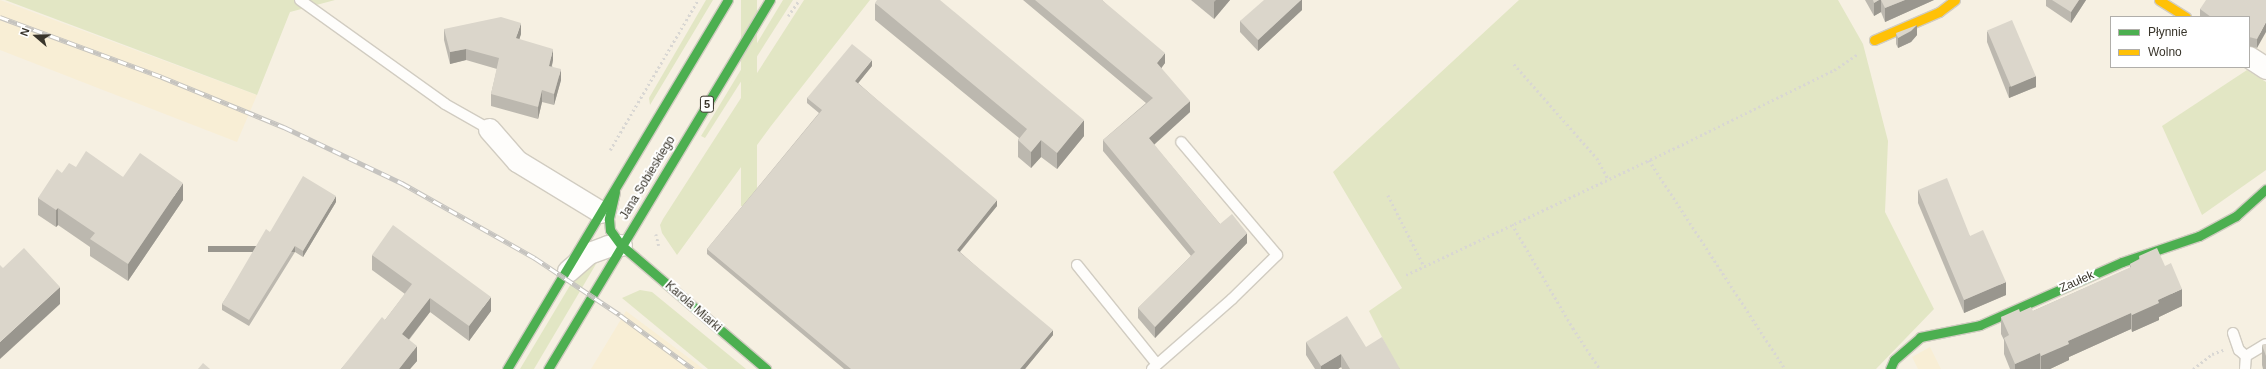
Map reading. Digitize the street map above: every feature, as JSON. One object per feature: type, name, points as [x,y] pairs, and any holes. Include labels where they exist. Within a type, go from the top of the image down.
[{"type":"main road","name":"Jana Sobieskiego","points":[[507,369],[728,0]]},
{"type":"main road","name":"Jana Sobieskiego","points":[[548,369],[621,245],[770,0]]},
{"type":"main road","points":[[1874,40],[1939,12],[1955,0]]},
{"type":"main road","points":[[2159,0],[2184,16]]},
{"type":"main road","name":"Karola Miarki","points":[[622,176],[615,194],[609,219],[610,230],[621,245],[766,369]]},
{"type":"main road","name":"Zaułek","points":[[1890,369],[1894,360],[1920,337],[1980,325],[2122,262],[2199,236],[2236,216],[2266,189]]},
{"type":"street","points":[[2250,58],[2266,68]]},
{"type":"street","points":[[489,129],[517,161],[601,212]]},
{"type":"street","points":[[556,285],[569,269],[589,253],[608,246],[621,245]]},
{"type":"lane","points":[[300,0],[444,104],[489,129]]},
{"type":"lane","points":[[1077,265],[1154,366],[1232,299],[1277,254],[1181,142]]},
{"type":"lane","points":[[2233,333],[2237,344],[2246,356],[2245,369]]},
{"type":"lane","points":[[2246,356],[2266,344]]},
{"type":"path","points":[[606,156],[698,0]]},
{"type":"path","points":[[1406,275],[1649,160],[1834,70],[1851,61],[1874,40]]},
{"type":"path","points":[[1514,64],[1597,158],[1608,179]]},
{"type":"path","points":[[1649,160],[1785,369]]},
{"type":"path","points":[[1388,195],[1424,266]]},
{"type":"path","points":[[1512,224],[1573,328],[1600,369]]},
{"type":"path","points":[[2193,369],[2212,354],[2237,344]]},
{"type":"shaded area","points":[[0,0],[257,95],[237,142],[0,50]]},
{"type":"shaded area","points":[[626,311],[697,364],[703,369],[591,369]]},
{"type":"shaded area","points":[[1930,347],[1941,369],[1918,369],[1912,357]]},
{"type":"green space","points":[[5,0],[335,0],[290,12],[257,95]]},
{"type":"green space","points":[[706,0],[713,0],[650,105],[649,98]]},
{"type":"green space","points":[[741,0],[757,0],[757,206],[741,206]]},
{"type":"green space","points":[[783,0],[793,0],[705,138],[701,136]]},
{"type":"green space","points":[[804,0],[870,0],[771,126],[677,255],[662,233],[660,225]]},
{"type":"green space","points":[[1519,0],[1838,0],[1863,44],[1888,141],[1885,212],[1934,309],[1876,369],[1398,369],[1369,311],[1402,288],[1333,172]]},
{"type":"green space","points":[[2247,70],[2266,82],[2266,170],[2202,215],[2162,126]]},
{"type":"green space","points":[[599,259],[534,369],[520,369],[578,272]]},
{"type":"green space","points":[[640,290],[652,292],[746,369],[708,369],[622,298]]},
{"type":"building","points":[[877,0],[940,0],[1084,120],[1057,153],[1041,140],[1031,152],[1018,140],[1027,129],[875,3]]},
{"type":"building","points":[[1035,0],[1102,0],[1165,53],[1157,63],[1190,101],[1149,138],[1220,224],[1232,214],[1247,233],[1155,327],[1138,308],[1195,252],[1103,140],[1153,98]]},
{"type":"building","points":[[1264,0],[1301,0],[1258,40],[1240,21]]},
{"type":"building","points":[[1881,0],[1905,0],[1885,8]]},
{"type":"building","points":[[2052,0],[2079,0],[2071,12]]},
{"type":"building","points":[[2206,0],[2266,0],[2266,22],[2257,39],[2250,37],[2250,16],[2210,16],[2200,9]]},
{"type":"building","points":[[501,17],[521,23],[516,38],[553,49],[549,66],[561,69],[554,94],[542,90],[538,107],[491,94],[499,58],[466,49],[450,52],[444,29]]},
{"type":"building","points":[[2012,20],[2036,76],[2011,87],[1987,31]]},
{"type":"building","points":[[1917,25],[1911,31],[1898,38],[1896,33]]},
{"type":"building","points":[[852,44],[872,60],[855,81],[997,200],[957,250],[1053,330],[1020,369],[851,369],[707,249],[822,110],[807,98]]},
{"type":"building","points":[[86,151],[123,177],[140,153],[183,183],[128,264],[90,239],[95,233],[58,208],[56,210],[38,198],[57,169],[62,173],[69,163],[76,167]]},
{"type":"building","points":[[303,176],[336,196],[303,251],[295,246],[249,320],[222,304],[266,229],[270,232]]},
{"type":"building","points":[[1947,178],[1970,236],[1983,230],[2006,282],[1964,300],[1918,190]]},
{"type":"building","points":[[393,225],[491,297],[469,326],[430,298],[402,334],[417,346],[399,369],[341,369],[382,317],[385,320],[412,284],[372,255]]},
{"type":"building","points":[[24,248],[60,287],[0,342],[0,265],[3,268]]},
{"type":"building","points":[[2157,248],[2165,266],[2171,263],[2182,289],[2158,300],[2159,303],[2132,315],[2131,313],[2068,341],[2069,344],[2041,356],[2040,353],[2015,364],[2004,338],[2009,335],[2001,317],[2019,309],[2020,312],[2031,307],[2033,311],[2131,267],[2130,264],[2140,259],[2139,256]]},
{"type":"building","points":[[1347,316],[1366,347],[1382,337],[1400,369],[1350,369],[1341,354],[1321,366],[1306,342]]},
{"type":"building","points":[[2266,344],[2266,356],[2262,345]]},
{"type":"building","points":[[203,363],[210,369],[198,369]]},
{"type":"railway","points":[[0,17],[162,77],[284,127],[402,183],[535,258],[620,315],[693,369]]},
{"type":"traffic: fast","points":[[507,369],[728,0]]},
{"type":"traffic: fast","points":[[548,369],[770,0]]},
{"type":"traffic: fast","points":[[1890,369],[1894,360],[1920,337],[1980,325],[2122,262],[2199,236],[2236,216],[2266,189]]},
{"type":"traffic: fast","points":[[615,192],[609,219],[610,230],[621,245],[766,369]]},
{"type":"traffic: slow","points":[[1874,40],[1939,12],[1955,0]]},
{"type":"traffic: slow","points":[[2159,0],[2184,16]]}]
